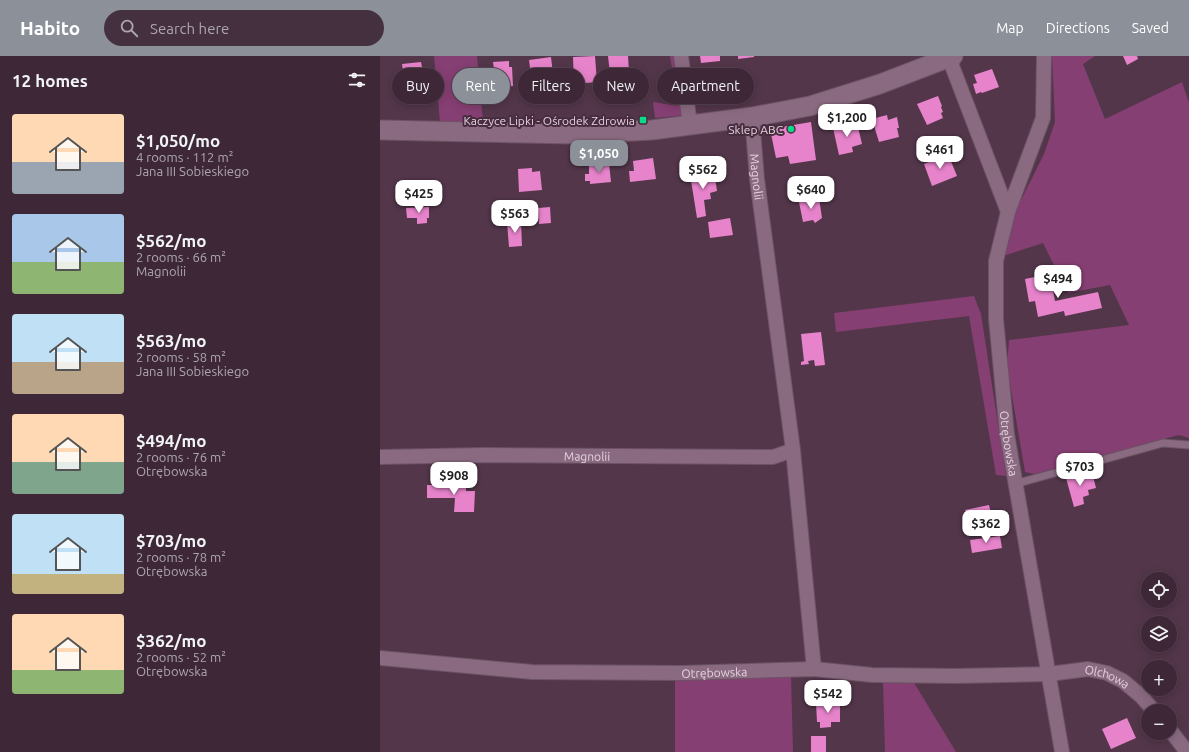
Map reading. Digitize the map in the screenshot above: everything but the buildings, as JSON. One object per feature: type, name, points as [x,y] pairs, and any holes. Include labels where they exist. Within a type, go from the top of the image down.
[{"type":"street","points":[[681,56],[690,125]]},
{"type":"street","name":"Otrębowska","points":[[1044,56],[1043,118],[1008,212],[996,261],[996,319],[1006,434],[1062,752]]},
{"type":"street","points":[[380,130],[575,134],[652,130],[752,117],[810,106],[848,95],[951,57],[1008,212]]},
{"type":"street","name":"Magnolii","points":[[752,117],[757,178],[793,450],[814,669]]},
{"type":"street","name":"Magnolii","points":[[380,457],[484,455],[773,457],[793,450]]},
{"type":"street","name":"Otrębowska","points":[[380,658],[532,672],[682,673],[814,669],[872,675],[957,676],[1049,674]]},
{"type":"street","name":"Olchowa","points":[[1049,674],[1088,670],[1107,674],[1123,681],[1148,704]]},
{"type":"street","points":[[1177,739],[1187,752]]},
{"type":"lane","points":[[1015,484],[1163,443],[1189,445]]},
{"type":"shaded area","points":[[434,56],[477,56],[478,68],[452,68],[452,104],[481,104],[483,122],[440,122],[438,104],[444,104],[444,68],[435,68]]},
{"type":"shaded area","points":[[670,56],[677,56],[679,68],[672,68]]},
{"type":"shaded area","points":[[1052,56],[1095,56],[1083,64],[1105,119],[1182,82],[1189,103],[1189,438],[1179,435],[1034,474],[1025,472],[1007,366],[1009,340],[1129,325],[1110,285],[1068,293],[1043,243],[1003,256],[1012,218],[1044,154],[1055,122]]},
{"type":"shaded area","points":[[653,102],[657,103],[657,104],[678,106],[678,104],[684,104],[685,115],[655,118]]},
{"type":"shaded area","points":[[974,296],[981,314],[1006,476],[996,475],[969,316],[836,332],[834,313]]},
{"type":"shaded area","points":[[791,676],[793,752],[675,752],[675,681]]},
{"type":"shaded area","points":[[913,681],[956,752],[885,752],[883,682]]},
{"type":"place","name":"Kaczyce Lipki - Ośrodek Zdrowia","points":[[643,120]]},
{"type":"place","name":"Sklep ABC","points":[[791,129]]}]
